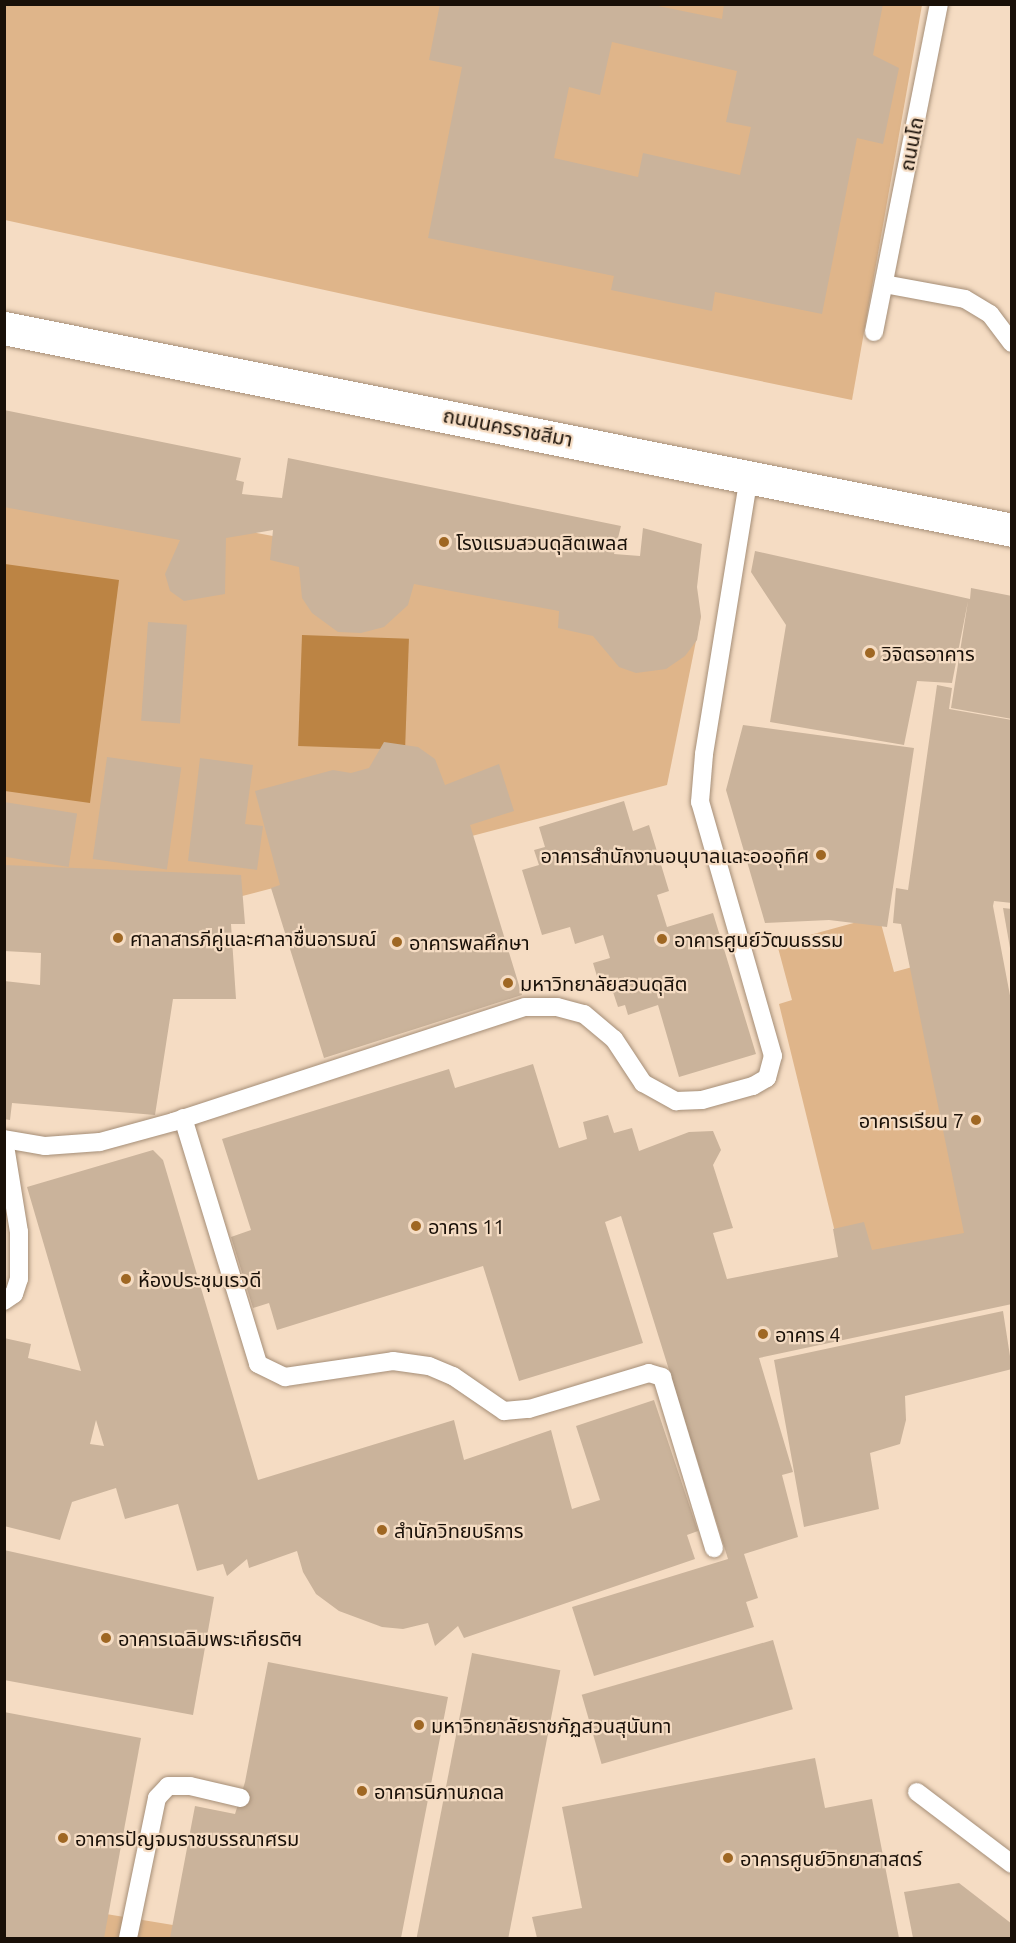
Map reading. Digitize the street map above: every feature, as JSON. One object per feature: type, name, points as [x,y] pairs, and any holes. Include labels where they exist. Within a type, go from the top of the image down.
[{"type":"main road","name":"ถนนนครราชสีมา","points":[[4,328],[749,475],[1011,530]]},
{"type":"lane","name":"ถนนโถ","points":[[874,332],[939,4]]},
{"type":"lane","points":[[884,284],[965,299],[990,314],[1011,343]]},
{"type":"lane","points":[[4,1301],[14,1294],[19,1279],[19,1232],[4,1139],[45,1146],[100,1142],[183,1118],[525,1008],[557,1007],[584,1014],[614,1039],[643,1083],[676,1101],[702,1100],[753,1086],[767,1078],[773,1056],[700,802],[704,754],[749,475]]},
{"type":"lane","points":[[183,1118],[258,1364],[285,1377],[393,1360],[429,1366],[453,1376],[504,1411],[529,1409],[649,1373],[662,1377],[714,1548]]},
{"type":"lane","points":[[128,1938],[157,1798],[168,1786],[190,1786],[241,1797]]},
{"type":"lane","points":[[917,1792],[1011,1864]]},
{"type":"shaded area","points":[[5,5],[922,5],[852,400],[425,312],[5,220]]},
{"type":"shaded area","points":[[5,486],[701,616],[667,785],[227,900],[5,910]]},
{"type":"shaded area","points":[[5,564],[119,580],[90,803],[5,791]]},
{"type":"shaded area","points":[[302,635],[409,639],[405,750],[298,746]]},
{"type":"shaded area","points":[[879,916],[894,972],[916,966],[974,1242],[845,1273],[779,1004],[792,1000],[777,944]]},
{"type":"shaded area","points":[[94,1912],[185,1927],[184,1938],[90,1938]]},
{"type":"building","points":[[440,4],[648,4],[722,19],[724,4],[883,4],[873,55],[899,68],[883,144],[857,138],[822,314],[715,292],[712,311],[611,290],[614,276],[428,238],[462,67],[429,60]],"holes":[[[612,42],[737,71],[726,122],[751,127],[740,175],[643,153],[638,177],[554,158],[569,87],[600,95]]]},
{"type":"building","name":"โรงแรมสวนดุสิตเพลส","points":[[4,410],[241,458],[236,480],[244,482],[242,494],[282,498],[288,458],[621,526],[614,554],[640,556],[643,528],[702,544],[697,587],[701,616],[697,640],[685,656],[666,669],[636,673],[619,667],[593,636],[558,628],[559,611],[414,584],[408,605],[384,627],[361,633],[338,632],[312,613],[302,598],[299,567],[270,560],[273,530],[226,538],[225,594],[184,601],[170,591],[165,574],[180,540],[4,507]]},
{"type":"building","name":"วิจิตรอาคาร","points":[[755,551],[970,599],[971,588],[1012,596],[1012,719],[951,708],[968,601],[952,683],[917,681],[904,745],[770,722],[786,625],[751,572]]},
{"type":"building","points":[[148,622],[187,625],[180,723],[141,721]]},
{"type":"building","points":[[937,685],[952,688],[949,709],[1012,720],[1012,903],[994,901],[993,906],[1012,1006],[1012,1304],[759,1358],[793,1472],[782,1475],[798,1537],[744,1554],[758,1598],[746,1602],[754,1627],[594,1676],[572,1607],[728,1559],[621,1216],[605,1222],[643,1343],[519,1381],[483,1266],[277,1330],[269,1303],[253,1308],[231,1237],[251,1230],[222,1139],[449,1069],[455,1088],[533,1064],[559,1148],[587,1139],[583,1122],[608,1115],[614,1133],[632,1128],[639,1151],[689,1132],[713,1131],[721,1150],[713,1165],[733,1228],[713,1233],[727,1279],[838,1257],[833,1229],[864,1222],[872,1250],[964,1233],[901,924],[893,923],[896,888],[908,890]]},
{"type":"building","name":"อาคารสำนักงานอนุบาลและอออุทิศ","points":[[743,725],[914,748],[887,927],[829,920],[765,923],[726,790]]},
{"type":"building","name":"อาคารพลศึกษา","points":[[384,742],[418,747],[435,759],[445,785],[499,764],[514,811],[470,825],[522,995],[324,1058],[271,888],[280,885],[255,791],[333,770],[351,773],[369,768]]},
{"type":"building","points":[[107,757],[181,767],[167,869],[93,859]]},
{"type":"building","points":[[200,758],[253,765],[245,824],[263,826],[257,870],[188,861]]},
{"type":"building","name":"อาคารศูนย์วัฒนธรรม","points":[[624,801],[633,831],[649,825],[669,891],[657,895],[667,927],[713,913],[756,1054],[679,1077],[658,1005],[628,1015],[625,1005],[618,1007],[609,980],[599,983],[593,963],[610,958],[603,935],[575,944],[570,927],[542,935],[522,870],[539,865],[534,850],[545,847],[539,827]]},
{"type":"building","points":[[4,802],[77,814],[69,867],[4,857]]},
{"type":"building","points":[[4,865],[241,875],[245,924],[231,924],[236,999],[173,999],[155,1115],[12,1103],[10,1120],[4,1119],[4,981],[40,985],[41,953],[4,951]]},
{"type":"building","points":[[1003,908],[1012,909],[1012,948],[1010,948]]},
{"type":"building","points":[[153,1150],[163,1160],[258,1480],[454,1420],[464,1460],[551,1430],[572,1509],[600,1500],[576,1426],[654,1400],[698,1531],[687,1535],[695,1559],[464,1638],[458,1626],[435,1646],[428,1623],[403,1629],[382,1627],[339,1611],[316,1594],[303,1572],[297,1551],[249,1568],[247,1559],[227,1576],[223,1564],[197,1571],[178,1504],[125,1519],[116,1488],[72,1502],[60,1540],[4,1526],[4,1338],[31,1344],[28,1358],[81,1371],[27,1187]],"holes":[[[96,1420],[104,1446],[90,1444]]]},
{"type":"building","points":[[1003,1311],[1012,1369],[905,1396],[906,1420],[900,1444],[870,1453],[879,1509],[804,1527],[774,1360]]},
{"type":"building","name":"อาคารเฉลิมพระเกียรติฯ","points":[[4,1550],[214,1597],[193,1715],[4,1680]]},
{"type":"building","points":[[773,1640],[793,1709],[602,1764],[582,1695]]},
{"type":"building","points":[[472,1653],[560,1670],[508,1938],[417,1938]]},
{"type":"building","name":"อาคารนิภานภดล","points":[[268,1662],[448,1697],[401,1938],[170,1938],[195,1806],[235,1814],[245,1782]]},
{"type":"building","name":"อาคารปัญจมราชบรรณาศรม","points":[[4,1712],[141,1738],[104,1938],[4,1938]]},
{"type":"building","name":"อาคารศูนย์วิทยาสาสตร์","points":[[815,1758],[825,1808],[872,1799],[899,1938],[537,1938],[532,1917],[582,1908],[562,1807]]},
{"type":"building","points":[[959,1883],[1012,1924],[1012,1938],[913,1938],[904,1892]]},
{"type":"place","name":"โรงแรมสวนดุสิตเพลส","points":[[444,542]]},
{"type":"place","name":"วิจิตรอาคาร","points":[[870,653]]},
{"type":"place","name":"อาคารสำนักงานอนุบาลและอออุทิศ","points":[[821,855]]},
{"type":"place","name":"ศาลาสารภีคู่และศาลาชื่นอารมณ์","points":[[118,938]]},
{"type":"place","name":"อาคารศูนย์วัฒนธรรม","points":[[662,939]]},
{"type":"place","name":"อาคารพลศึกษา","points":[[397,942]]},
{"type":"place","name":"มหาวิทยาลัยสวนดุสิต","points":[[508,983]]},
{"type":"place","name":"อาคารเรียน 7","points":[[976,1120]]},
{"type":"place","name":"อาคาร 11","points":[[416,1226]]},
{"type":"place","name":"ห้องประชุมเรวดี","points":[[126,1279]]},
{"type":"place","name":"อาคาร 4","points":[[763,1334]]},
{"type":"place","name":"สำนักวิทยบริการ","points":[[382,1530]]},
{"type":"place","name":"อาคารเฉลิมพระเกียรติฯ","points":[[106,1638]]},
{"type":"place","name":"มหาวิทยาลัยราชภัฏสวนสุนันทา","points":[[419,1725]]},
{"type":"place","name":"อาคารนิภานภดล","points":[[362,1791]]},
{"type":"place","name":"อาคารปัญจมราชบรรณาศรม","points":[[63,1838]]},
{"type":"place","name":"อาคารศูนย์วิทยาสาสตร์","points":[[728,1858]]}]
